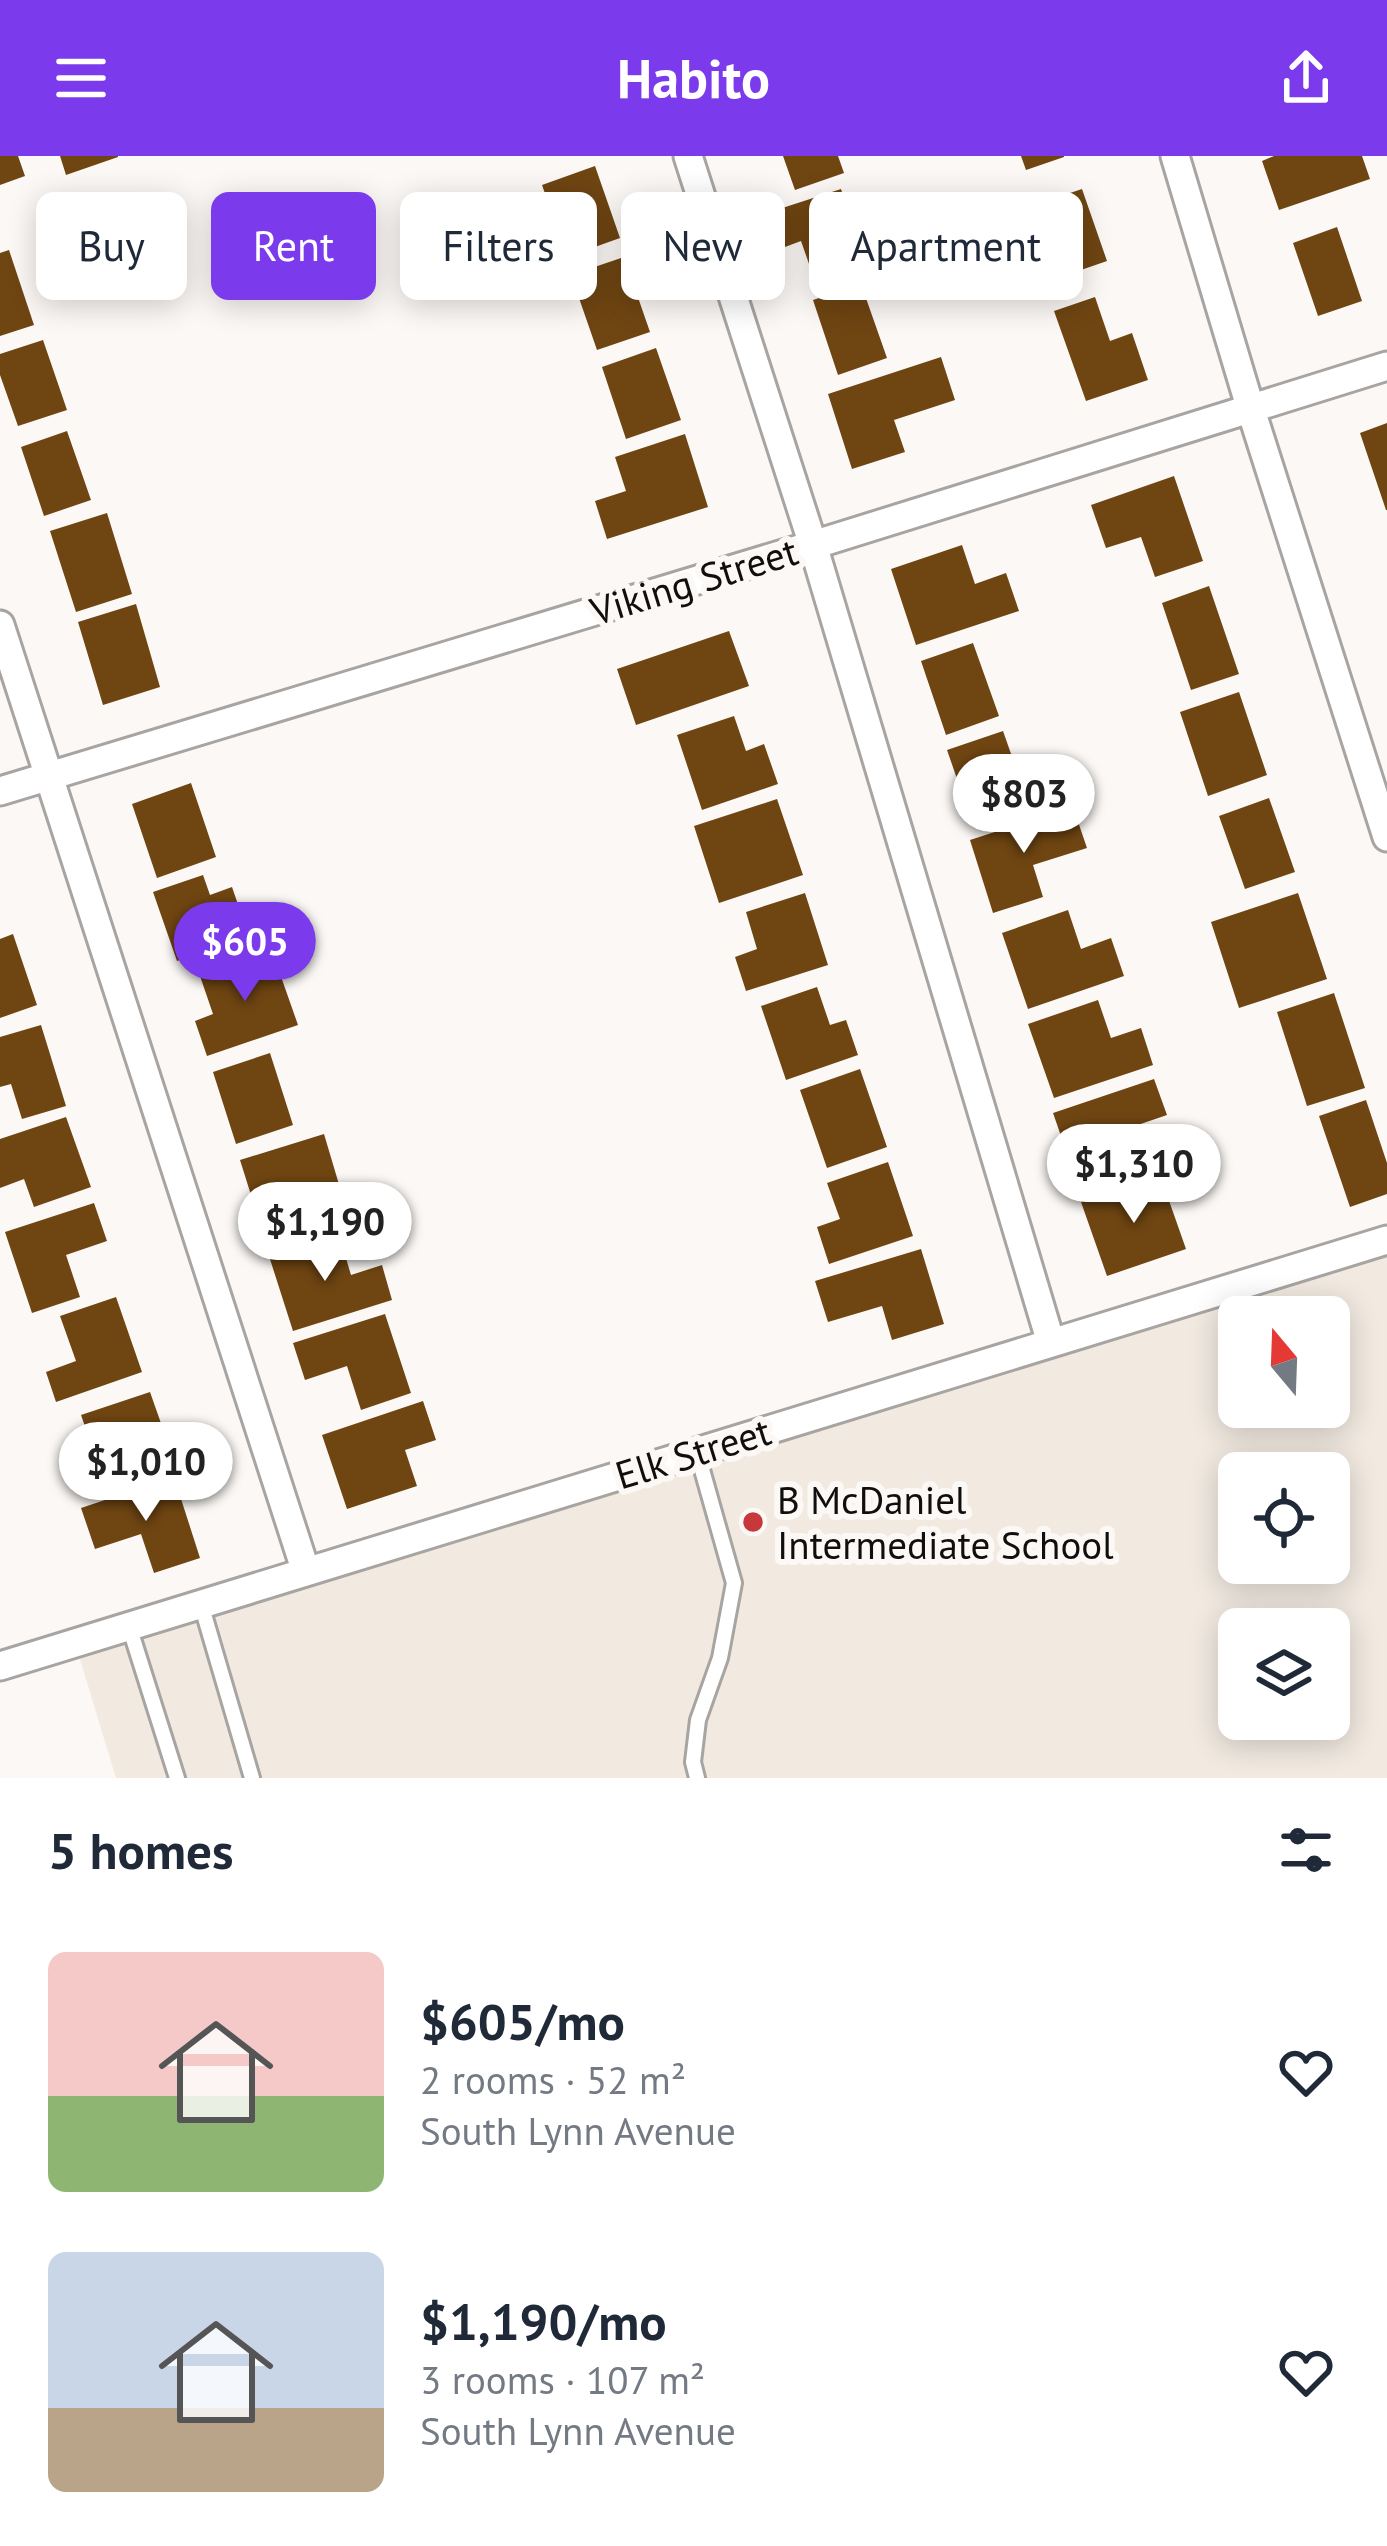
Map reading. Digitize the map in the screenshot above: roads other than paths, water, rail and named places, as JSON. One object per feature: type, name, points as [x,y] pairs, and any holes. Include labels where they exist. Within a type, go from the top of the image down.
[{"type":"street","points":[[688,156],[813,545],[1051,1343]]},
{"type":"street","points":[[1175,156],[1387,838]]},
{"type":"street","name":"Viking Street","points":[[0,791],[1387,366]]},
{"type":"street","points":[[0,625],[306,1572]]},
{"type":"street","name":"Elk Street","points":[[0,1666],[1387,1240]]},
{"type":"lane","points":[[697,1452],[734,1582],[721,1658],[698,1720],[693,1762],[697,1778]]},
{"type":"lane","points":[[201,1604],[252,1778]]},
{"type":"lane","points":[[129,1626],[177,1778]]},
{"type":"place","name":"B McDaniel Intermediate School","points":[[753,1522]]}]
